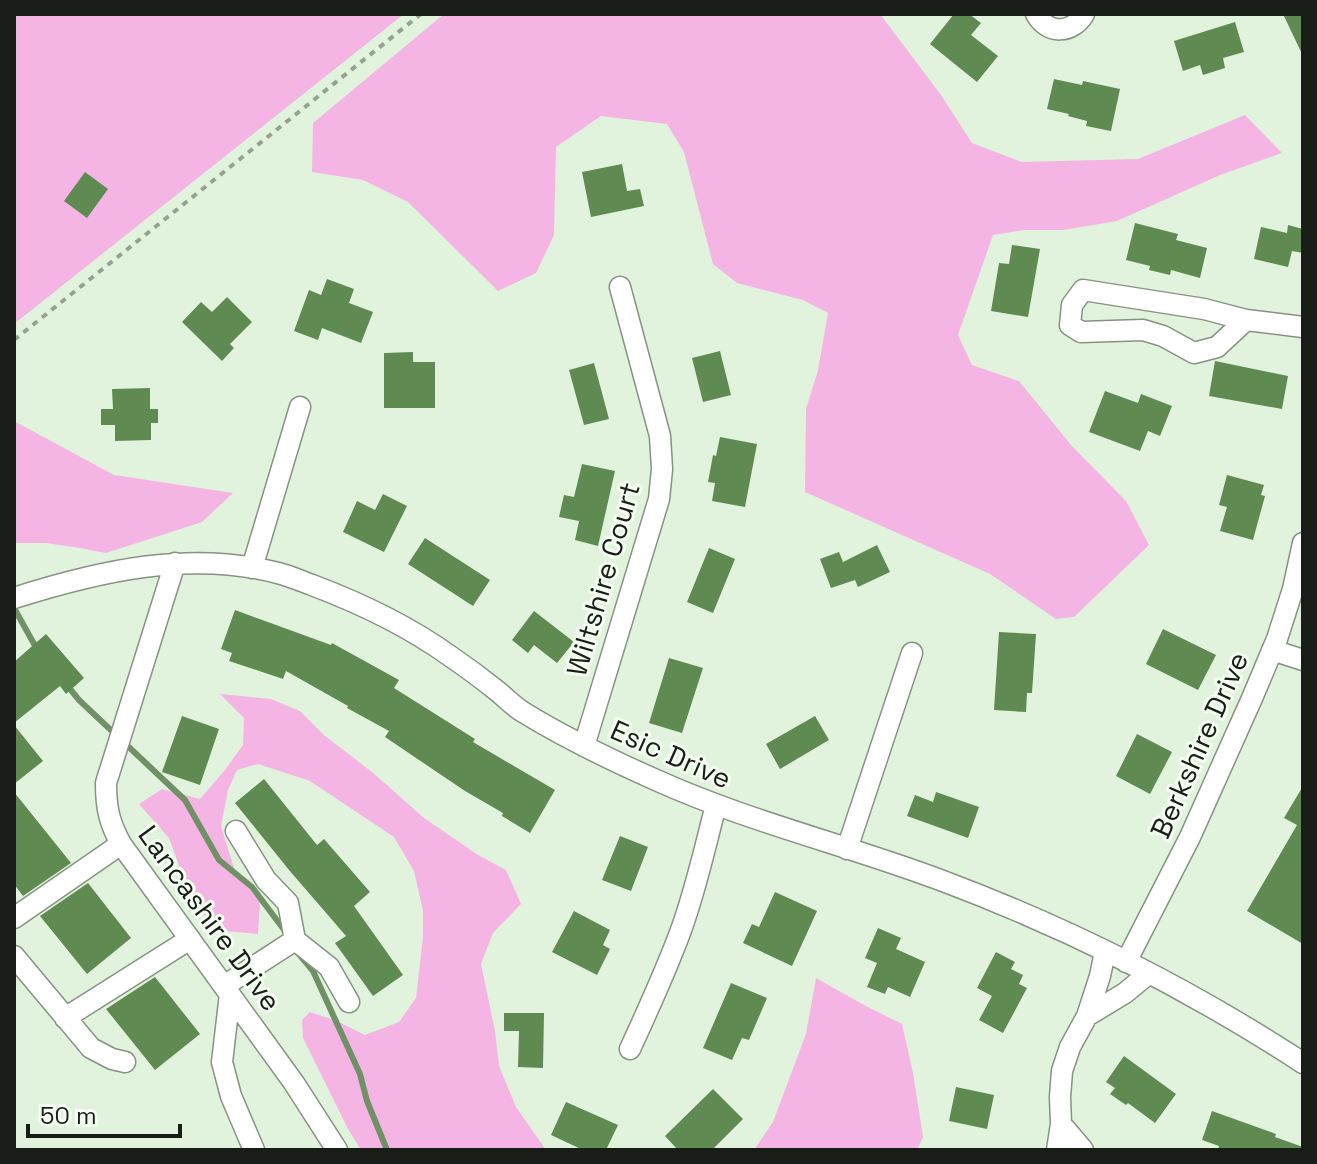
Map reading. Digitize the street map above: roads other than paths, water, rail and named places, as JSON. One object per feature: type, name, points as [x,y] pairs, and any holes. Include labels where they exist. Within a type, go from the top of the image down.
[{"type":"street","points":[[1036,14],[1047,27],[1059,30],[1071,28],[1084,14]]},
{"type":"street","name":"Wiltshire Court","points":[[584,746],[659,499],[662,469],[660,436],[620,287]]},
{"type":"street","points":[[1246,320],[1217,347],[1194,353],[1163,336],[1143,330],[1081,332],[1070,325],[1072,305],[1083,290],[1204,309],[1246,320],[1303,327]]},
{"type":"street","points":[[252,568],[300,407]]},
{"type":"street","name":"Berkshire Drive","points":[[1126,962],[1190,837],[1272,650],[1293,589],[1303,543]]},
{"type":"street","name":"Esic Drive","points":[[14,598],[128,568],[175,563],[211,563],[280,573],[329,591],[391,620],[447,653],[521,710],[584,746],[716,805],[941,880],[1037,918],[1262,1036],[1303,1063]]},
{"type":"street","name":"Lancashire Drive","points":[[175,563],[106,783],[106,805],[111,827],[294,1083],[337,1150]]},
{"type":"street","points":[[1272,650],[1303,660]]},
{"type":"street","points":[[847,849],[912,653]]},
{"type":"street","points":[[630,1049],[681,929],[701,868],[716,805]]},
{"type":"street","points":[[236,831],[266,880],[288,903],[295,940],[329,967],[349,1002]]},
{"type":"street","points":[[14,918],[121,844]]},
{"type":"street","points":[[65,1018],[190,939]]},
{"type":"street","points":[[254,1150],[231,1096],[222,1062],[227,990],[295,940]]},
{"type":"street","points":[[1057,1150],[1062,1071],[1070,1047],[1087,1016],[1105,952]]},
{"type":"street","points":[[14,956],[91,1048],[125,1062]]},
{"type":"street","points":[[1087,1016],[1125,993],[1148,974]]},
{"type":"street","points":[[1061,1124],[1083,1150]]},
{"type":"waterway","points":[[14,608],[38,651]]},
{"type":"waterway","points":[[66,684],[185,800],[219,860],[252,887],[285,931]]},
{"type":"waterway","points":[[299,954],[313,971],[360,1074],[367,1101],[387,1150]]}]
